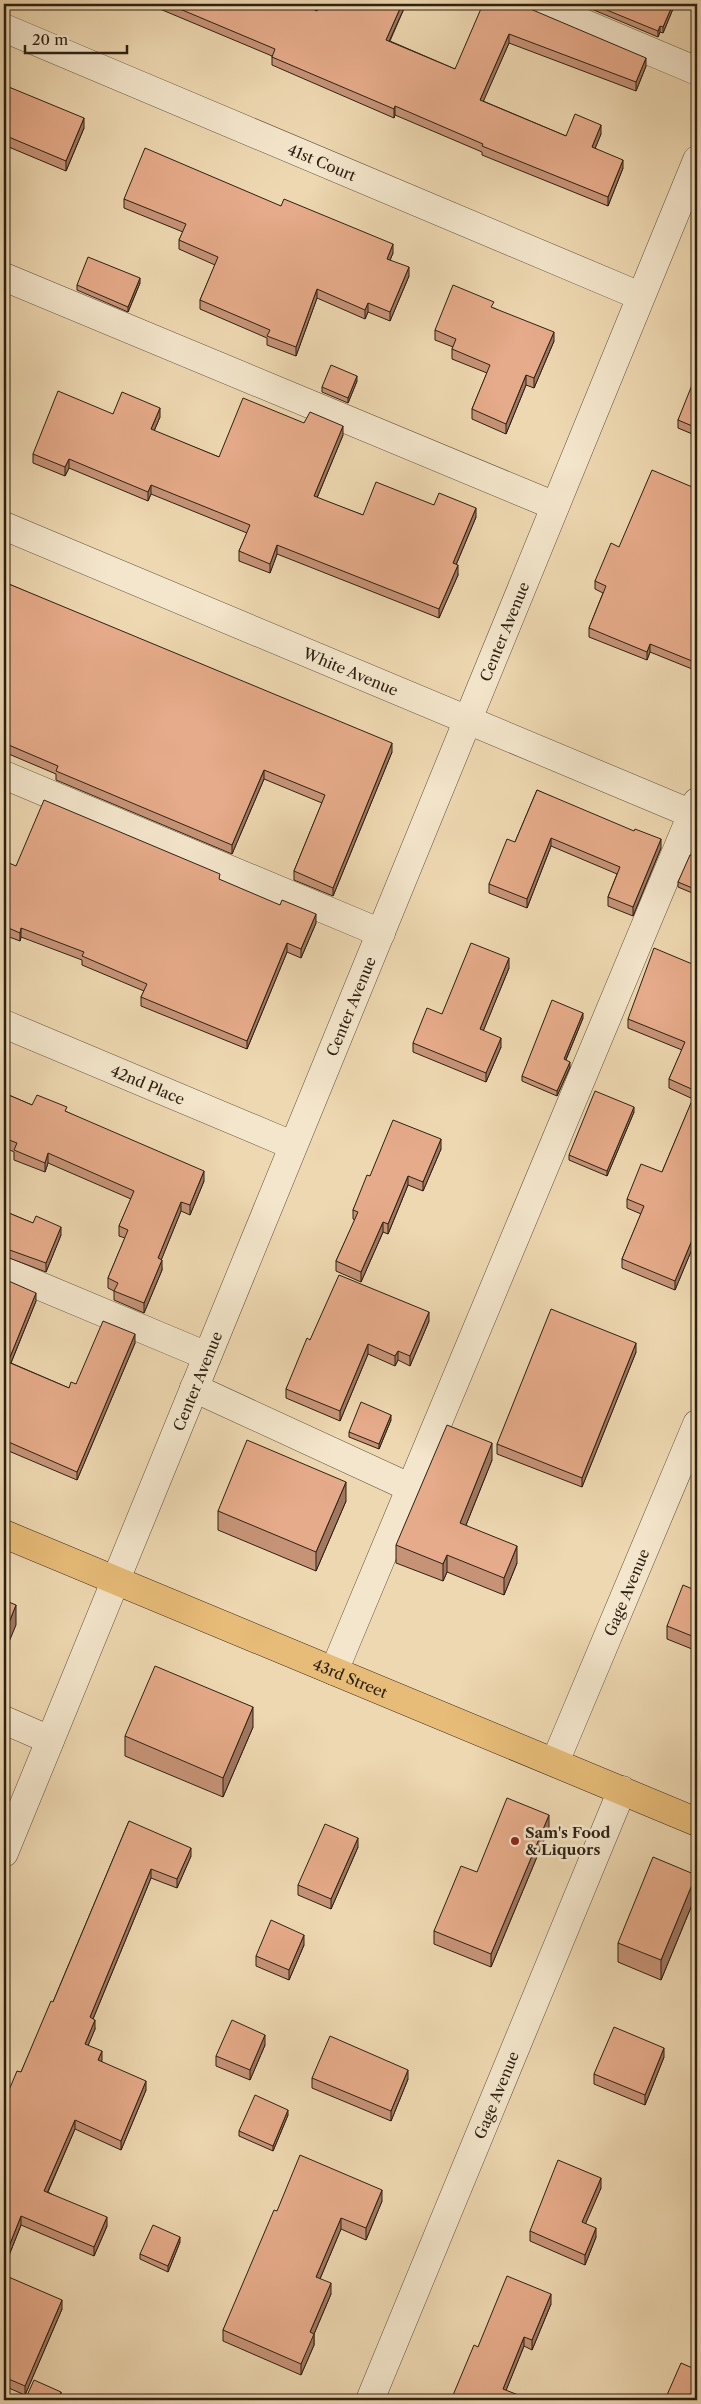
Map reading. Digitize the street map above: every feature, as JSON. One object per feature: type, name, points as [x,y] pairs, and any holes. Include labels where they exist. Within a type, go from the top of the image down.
[{"type":"main road","name":"43rd Street","points":[[4,1534],[697,1822]]},
{"type":"street","points":[[538,4],[697,71]]},
{"type":"street","name":"41st Court","points":[[4,28],[640,296]]},
{"type":"street","name":"Center Avenue","points":[[4,1853],[697,160]]},
{"type":"street","points":[[4,277],[555,506]]},
{"type":"street","name":"White Avenue","points":[[4,526],[696,811]]},
{"type":"street","points":[[4,775],[382,933]]},
{"type":"street","points":[[334,1671],[696,811]]},
{"type":"street","name":"42nd Place","points":[[4,1024],[292,1146]]},
{"type":"street","points":[[4,1271],[207,1356]]},
{"type":"street","points":[[194,1388],[411,1488]]},
{"type":"street","name":"Gage Avenue","points":[[555,1762],[697,1424]]},
{"type":"street","points":[[4,1720],[50,1740]]},
{"type":"street","name":"Gage Avenue","points":[[370,2400],[622,1790]]},
{"type":"building","points":[[168,4],[280,4],[293,9],[295,4],[301,4],[317,11],[320,4],[402,4],[386,40],[455,69],[483,4],[522,4],[646,58],[636,82],[509,34],[480,100],[566,136],[575,114],[601,125],[592,147],[623,160],[608,197],[482,146],[483,144],[395,106],[394,109],[272,57],[275,49]]},
{"type":"building","points":[[592,4],[673,4],[663,27],[660,26],[658,31]]},
{"type":"building","points":[[4,85],[84,118],[66,161],[4,135]]},
{"type":"building","points":[[145,148],[281,206],[284,199],[393,244],[387,259],[409,267],[390,312],[368,303],[365,310],[317,289],[296,347],[267,336],[270,330],[200,300],[218,257],[179,240],[186,224],[124,199]]},
{"type":"building","points":[[88,257],[140,278],[128,307],[77,285]]},
{"type":"building","points":[[453,285],[494,302],[491,307],[554,332],[534,378],[526,375],[506,424],[472,409],[490,365],[452,349],[456,339],[435,330]]},
{"type":"building","points":[[331,365],[357,376],[348,398],[322,387]]},
{"type":"building","points":[[692,385],[697,387],[697,428],[678,420]]},
{"type":"building","points":[[58,391],[113,414],[122,392],[160,408],[151,429],[219,457],[243,398],[304,423],[310,412],[343,426],[314,496],[363,515],[376,482],[434,505],[439,493],[476,508],[453,563],[458,565],[439,609],[277,545],[270,564],[239,551],[250,525],[151,485],[148,492],[69,459],[65,467],[33,454]]},
{"type":"building","points":[[652,470],[697,489],[697,663],[650,644],[647,652],[589,628],[606,586],[595,581],[611,543],[619,547]]},
{"type":"building","points":[[4,582],[392,743],[333,888],[294,871],[325,795],[264,770],[232,845],[56,771],[58,766],[4,743]]},
{"type":"building","points":[[537,790],[634,831],[635,829],[661,839],[633,907],[608,897],[620,867],[551,838],[527,899],[489,884],[507,839],[515,842]]},
{"type":"building","points":[[44,800],[220,874],[219,879],[280,905],[282,900],[316,914],[301,949],[287,943],[247,1041],[141,997],[147,984],[82,956],[84,952],[21,928],[20,933],[4,926],[4,870],[6,871],[9,863],[16,866]]},
{"type":"building","points":[[693,854],[697,856],[697,890],[678,882],[690,855],[692,856]]},
{"type":"building","points":[[471,943],[509,958],[480,1029],[501,1038],[486,1073],[413,1043],[427,1008],[442,1014]]},
{"type":"building","points":[[654,948],[697,966],[697,1228],[675,1281],[622,1259],[644,1206],[627,1199],[641,1164],[662,1172],[696,1091],[669,1079],[685,1042],[628,1019]]},
{"type":"building","points":[[552,1000],[583,1013],[564,1059],[570,1062],[557,1091],[522,1076]]},
{"type":"building","points":[[595,1091],[634,1107],[607,1171],[569,1155]]},
{"type":"building","points":[[4,1093],[32,1105],[37,1095],[67,1107],[65,1111],[204,1171],[190,1205],[181,1202],[158,1258],[162,1260],[144,1303],[114,1291],[118,1283],[108,1278],[128,1230],[119,1226],[134,1191],[48,1153],[45,1163],[14,1150],[17,1143],[4,1138]]},
{"type":"building","points":[[393,1120],[441,1139],[423,1182],[408,1176],[388,1224],[383,1222],[361,1272],[336,1261],[358,1212],[353,1210],[367,1175],[370,1176]]},
{"type":"building","points":[[4,1211],[33,1223],[36,1216],[61,1227],[46,1263],[4,1248]]},
{"type":"building","points":[[339,1275],[429,1312],[410,1356],[398,1351],[395,1356],[368,1344],[340,1411],[286,1389],[307,1338],[310,1340]]},
{"type":"building","points":[[4,1279],[36,1293],[8,1362],[69,1388],[71,1382],[76,1384],[103,1321],[135,1334],[77,1472],[4,1440]]},
{"type":"building","points":[[551,1309],[636,1343],[582,1478],[497,1444]]},
{"type":"building","points":[[361,1402],[391,1415],[379,1444],[349,1432]]},
{"type":"building","points":[[447,1425],[492,1443],[460,1523],[517,1546],[504,1578],[447,1555],[443,1564],[396,1545]]},
{"type":"building","points":[[247,1440],[346,1482],[316,1552],[218,1511]]},
{"type":"building","points":[[683,1585],[697,1591],[697,1638],[667,1626]]},
{"type":"building","points":[[4,1600],[16,1605],[4,1635]]},
{"type":"building","points":[[155,1666],[253,1707],[223,1778],[125,1736]]},
{"type":"building","points":[[697,1668],[697,1683],[692,1681]]},
{"type":"building","points":[[507,1798],[549,1815],[491,1954],[434,1931],[461,1866],[477,1872]]},
{"type":"building","points":[[129,1821],[191,1848],[177,1879],[151,1869],[90,2017],[95,2020],[85,2044],[102,2051],[98,2060],[146,2081],[121,2141],[75,2120],[44,2191],[107,2217],[94,2247],[21,2216],[4,2259],[4,2102],[17,2071],[21,2072],[51,2001],[53,2002]]},
{"type":"building","points":[[325,1824],[358,1838],[331,1899],[298,1885]]},
{"type":"building","points":[[653,1857],[696,1875],[661,1960],[618,1943]]},
{"type":"building","points":[[271,1920],[304,1935],[289,1970],[256,1956]]},
{"type":"building","points":[[232,2020],[265,2035],[250,2070],[216,2056]]},
{"type":"building","points":[[614,2027],[664,2048],[645,2095],[594,2074]]},
{"type":"building","points":[[330,2036],[408,2070],[391,2111],[312,2078]]},
{"type":"building","points":[[255,2095],[288,2110],[273,2146],[239,2131]]},
{"type":"building","points":[[300,2155],[382,2190],[366,2228],[341,2218],[316,2277],[331,2283],[310,2332],[314,2334],[301,2364],[223,2330],[274,2210],[277,2211]]},
{"type":"building","points":[[558,2160],[601,2178],[582,2222],[596,2228],[585,2255],[530,2231]]},
{"type":"building","points":[[153,2225],[180,2237],[168,2266],[140,2254]]},
{"type":"building","points":[[4,2275],[62,2300],[25,2386],[4,2377]]},
{"type":"building","points":[[507,2276],[551,2294],[532,2340],[524,2337],[503,2389],[531,2400],[451,2400],[474,2345],[478,2347]]},
{"type":"building","points":[[681,2363],[697,2370],[697,2400],[678,2400],[667,2395]]},
{"type":"building","points":[[34,2380],[61,2392],[58,2400],[25,2400]]},
{"type":"place","name":"Sam's Food & Liquors","points":[[515,1841]]}]
